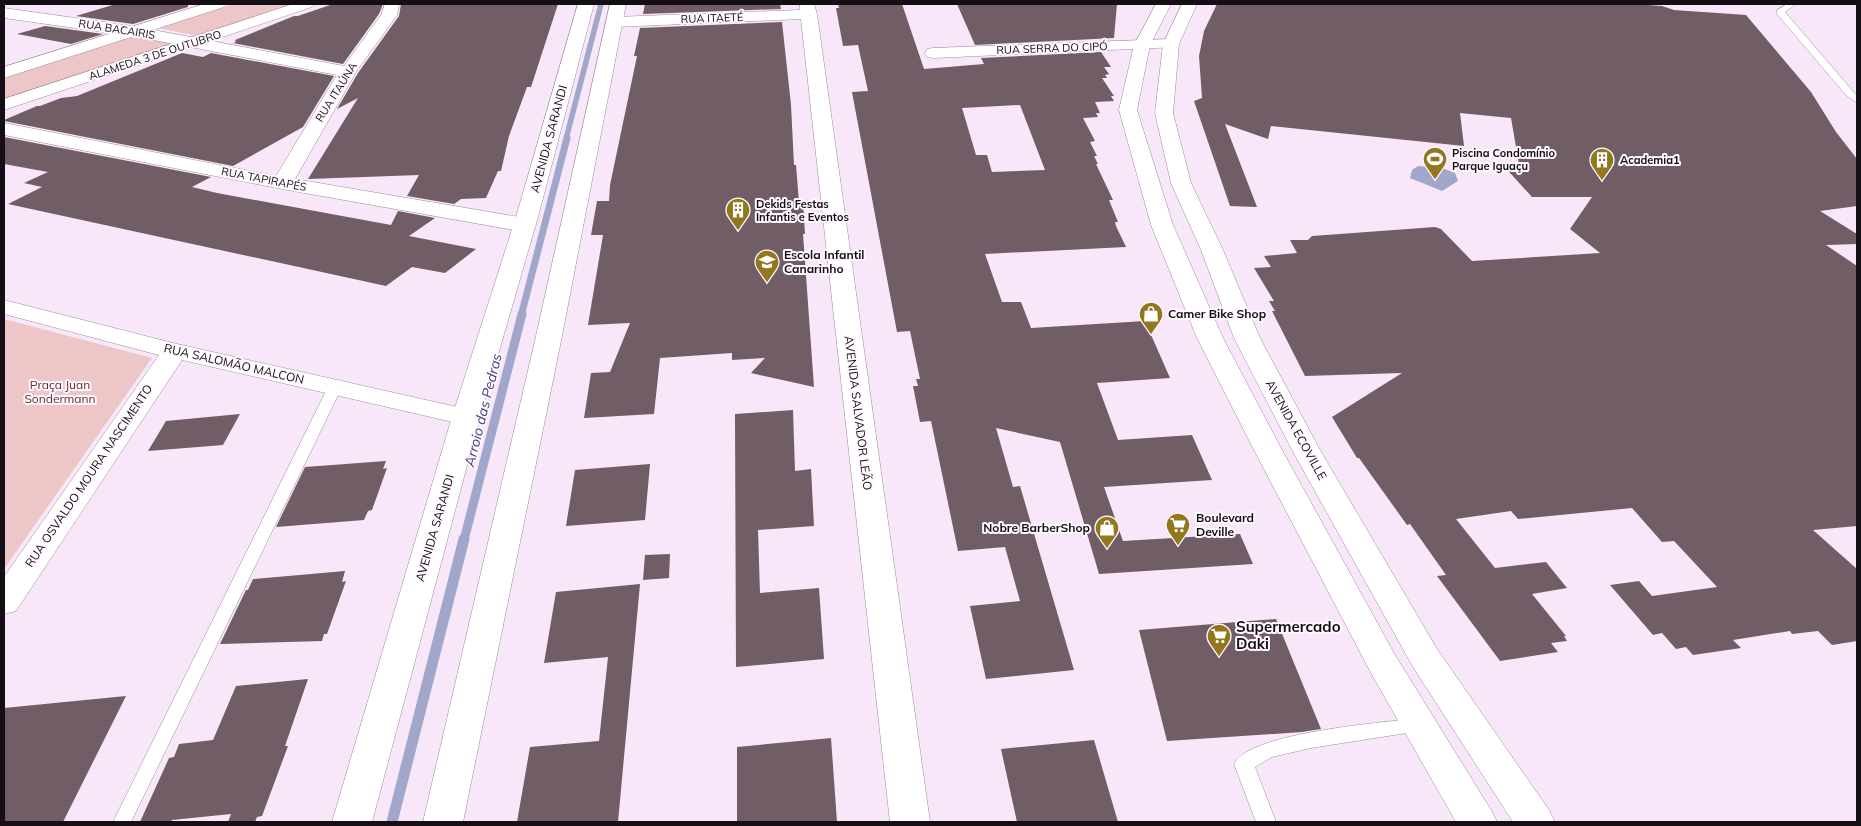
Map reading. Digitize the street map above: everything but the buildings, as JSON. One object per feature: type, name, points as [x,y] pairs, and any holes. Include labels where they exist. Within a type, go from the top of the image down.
[{"type":"street","points":[[4,73],[219,4]]},
{"type":"street","name":"ALAMEDA 3 DE OUTUBRO","points":[[4,105],[307,4]]},
{"type":"street","name":"RUA ITAÚNA","points":[[282,183],[348,72],[389,15],[392,4]]},
{"type":"street","name":"AVENIDA SARANDI","points":[[352,822],[466,417],[525,225],[586,4]]},
{"type":"street","points":[[1163,4],[1142,45],[1128,110],[1170,244],[1210,338],[1383,664],[1477,822]]},
{"type":"street","name":"AVENIDA ECOVILLE","points":[[1189,4],[1171,44],[1164,113],[1181,184],[1247,338],[1306,450],[1425,658],[1535,822]]},
{"type":"street","name":"RUA ITAETÉ","points":[[617,13],[808,9]]},
{"type":"street","name":"AVENIDA SALVADOR LEÃO","points":[[808,9],[910,822]]},
{"type":"street","points":[[444,822],[617,13]]},
{"type":"street","name":"RUA BACAIRIS","points":[[4,14],[132,31],[348,72]]},
{"type":"street","name":"RUA SERRA DO CIPÓ","points":[[933,53],[1171,44]]},
{"type":"street","name":"RUA TAPIRAPÉS","points":[[4,129],[282,183],[525,225]]},
{"type":"street","points":[[1170,244],[1191,248],[1208,244]]},
{"type":"street","name":"RUA SALOMÃO MALCON","points":[[4,307],[175,351],[466,417]]},
{"type":"street","name":"RUA OSVALDO MOURA NASCIMENTO","points":[[4,602],[175,351]]},
{"type":"lane","points":[[1792,4],[1780,12],[1857,100]]},
{"type":"lane","points":[[122,821],[335,387]]},
{"type":"lane","points":[[1266,822],[1244,764],[1267,750],[1293,744],[1419,725]]},
{"type":"green space","points":[[234,4],[294,4],[197,36],[158,28]]},
{"type":"green space","points":[[140,34],[176,43],[4,102],[4,78]]},
{"type":"green space","name":"Praça Juan Sondermann","points":[[4,319],[152,358],[4,569]]},
{"type":"water","name":"Piscina Condomínio Parque Iguaçu","points":[[1418,166],[1442,168],[1455,173],[1458,181],[1442,191],[1410,178],[1412,170]]},
{"type":"waterway","name":"Arroio das Pedras","points":[[566,139],[601,4]]},
{"type":"waterway","name":"Arroio das Pedras","points":[[521,316],[567,138]]},
{"type":"waterway","name":"Arroio das Pedras","points":[[464,540],[522,314]]},
{"type":"waterway","name":"Arroio das Pedras","points":[[392,822],[464,539]]},
{"type":"place","name":"Piscina Condomínio Parque Iguaçu","points":[[1435,180]]},
{"type":"place","name":"Academia1","points":[[1602,181]]},
{"type":"place","name":"Dekids Festas Infantis e Eventos","points":[[738,231]]},
{"type":"place","name":"Escola Infantil Canarinho","points":[[767,283]]},
{"type":"place","name":"Camer Bike Shop","points":[[1151,335]]},
{"type":"place","name":"Boulevard Deville","points":[[1178,546]]},
{"type":"place","name":"Nobre BarberShop","points":[[1107,549]]},
{"type":"place","name":"Supermercado Daki","points":[[1219,657]]}]
